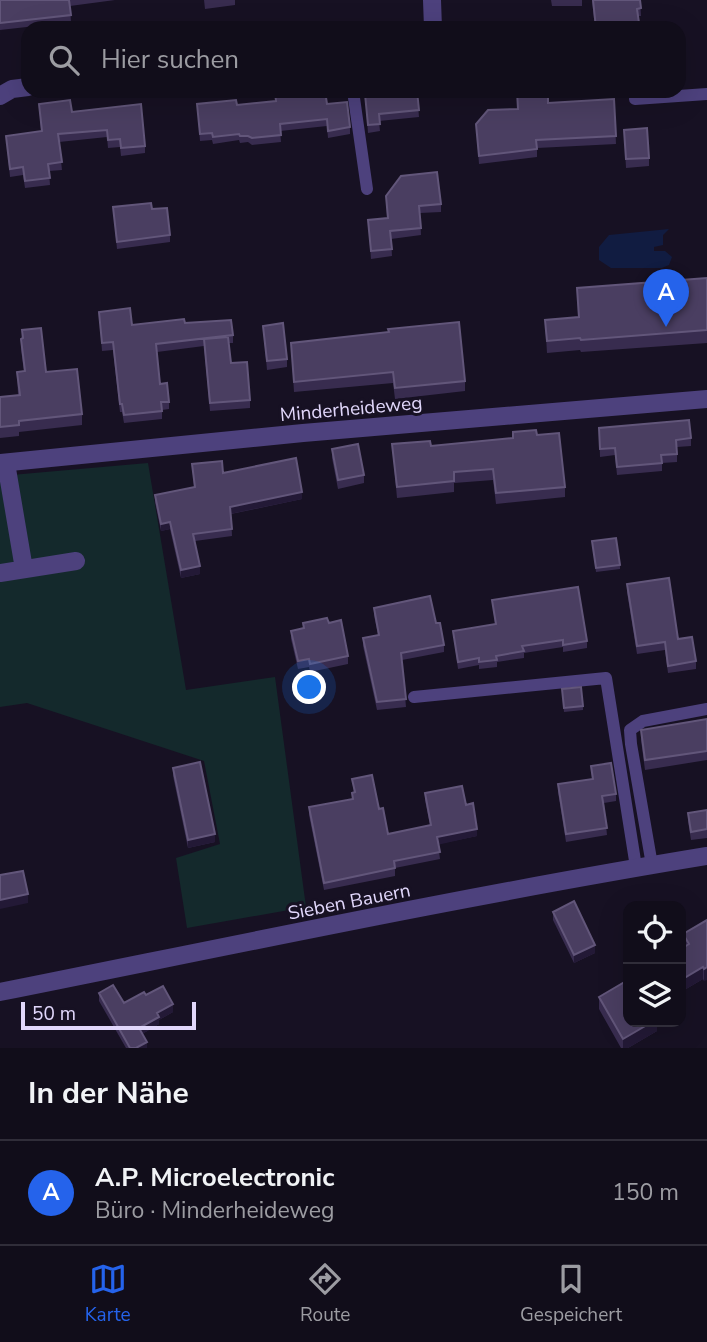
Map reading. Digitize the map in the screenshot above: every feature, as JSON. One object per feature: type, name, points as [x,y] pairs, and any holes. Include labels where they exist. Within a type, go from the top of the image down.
[{"type":"street","points":[[432,0],[433,21]]},
{"type":"street","points":[[0,96],[12,89],[21,88]]},
{"type":"street","name":"Minderheideweg","points":[[3,463],[303,433],[707,399]]},
{"type":"street","points":[[3,463],[24,569]]},
{"type":"street","points":[[0,573],[76,561]]},
{"type":"street","name":"Sieben Bauern","points":[[0,992],[440,904],[707,856]]},
{"type":"lane","points":[[686,95],[707,94]]},
{"type":"lane","points":[[354,98],[367,189]]},
{"type":"lane","points":[[635,99],[649,98]]},
{"type":"lane","points":[[414,697],[606,678],[644,866]]},
{"type":"lane","points":[[644,866],[630,730],[643,721],[707,709]]},
{"type":"green space","points":[[148,463],[186,690],[275,677],[306,907],[187,928],[176,858],[220,844],[204,761],[27,703],[0,707],[0,476]]},
{"type":"water","points":[[669,229],[663,235],[663,245],[654,247],[654,251],[665,251],[672,257],[669,265],[662,268],[611,268],[599,260],[599,247],[609,235]]},
{"type":"building","points":[[0,0],[69,0],[71,15],[0,23]]},
{"type":"building","points":[[593,0],[640,0],[641,8],[637,9],[639,21],[595,21]]},
{"type":"building","points":[[276,98],[326,98],[327,104],[347,102],[350,127],[328,131],[327,119],[280,124],[281,135],[252,138],[239,134],[213,137],[212,133],[200,134],[197,104],[236,100],[237,105],[276,101]]},
{"type":"building","points":[[365,98],[418,98],[419,110],[379,114],[380,124],[368,125]]},
{"type":"building","points":[[517,98],[548,98],[548,103],[614,99],[616,136],[536,140],[537,149],[479,156],[476,124],[488,110],[518,109]]},
{"type":"building","points":[[70,100],[72,112],[141,104],[145,146],[121,148],[120,139],[108,140],[107,130],[58,134],[62,162],[48,164],[50,178],[25,181],[23,167],[10,169],[6,136],[42,131],[39,104]]},
{"type":"building","points":[[647,128],[649,158],[626,159],[624,130]]},
{"type":"building","points":[[437,172],[441,204],[419,206],[421,228],[390,231],[392,249],[371,251],[368,220],[388,218],[386,196],[401,176]]},
{"type":"building","points":[[151,203],[152,209],[167,208],[170,235],[117,242],[113,207]]},
{"type":"building","points":[[707,278],[707,330],[547,341],[545,320],[579,317],[577,288]]},
{"type":"building","points":[[130,308],[132,325],[184,319],[185,323],[231,320],[233,335],[156,344],[160,384],[167,383],[169,402],[161,402],[162,411],[124,415],[120,404],[113,342],[102,343],[99,312]]},
{"type":"building","points":[[459,322],[465,381],[395,388],[393,372],[294,382],[291,343]]},
{"type":"building","points":[[283,323],[287,359],[267,361],[263,326]]},
{"type":"building","points":[[41,328],[46,372],[77,369],[82,414],[19,421],[19,425],[0,427],[0,397],[20,395],[17,372],[25,371],[22,330]]},
{"type":"building","points":[[228,337],[231,363],[247,362],[250,400],[210,403],[204,339]]},
{"type":"building","points":[[689,420],[691,438],[676,440],[677,454],[661,455],[662,463],[617,467],[615,448],[600,449],[599,428]]},
{"type":"building","points":[[536,430],[537,435],[559,433],[565,487],[496,493],[493,469],[454,472],[454,481],[397,487],[392,444],[430,441],[431,446],[513,438],[513,432]]},
{"type":"building","points":[[358,444],[364,475],[338,480],[332,449]]},
{"type":"building","points":[[296,458],[302,492],[230,507],[232,529],[193,534],[200,566],[181,570],[170,522],[161,524],[155,495],[195,487],[192,464],[222,461],[223,473]]},
{"type":"building","points":[[616,538],[620,565],[596,568],[592,541]]},
{"type":"building","points":[[669,578],[678,639],[692,637],[696,661],[668,666],[665,642],[637,646],[627,584]]},
{"type":"building","points":[[578,587],[587,641],[563,645],[563,640],[522,646],[524,651],[496,656],[497,660],[479,662],[479,658],[458,662],[453,631],[496,624],[492,600]]},
{"type":"building","points":[[430,596],[436,623],[440,623],[444,645],[401,653],[406,699],[377,702],[363,638],[379,635],[374,608]]},
{"type":"building","points":[[327,618],[329,623],[341,620],[348,656],[310,664],[309,659],[298,661],[291,631],[304,628],[303,623]]},
{"type":"building","points":[[581,687],[583,706],[564,708],[562,689]]},
{"type":"building","points":[[707,719],[707,751],[645,760],[641,730]]},
{"type":"building","points":[[200,762],[215,834],[188,840],[173,768]]},
{"type":"building","points":[[611,763],[616,794],[602,796],[607,828],[566,834],[558,784],[593,779],[591,766]]},
{"type":"building","points":[[372,775],[379,809],[383,808],[388,834],[431,825],[425,793],[462,786],[466,805],[473,803],[477,829],[437,837],[440,852],[394,861],[395,868],[324,883],[309,807],[353,799],[352,793],[355,792],[352,779]]},
{"type":"building","points":[[707,810],[707,829],[691,832],[688,813]]},
{"type":"building","points":[[23,871],[28,894],[0,900],[0,875]]},
{"type":"building","points":[[574,901],[595,945],[574,955],[553,912]]},
{"type":"building","points":[[707,920],[707,967],[686,977],[686,946],[689,944],[686,932]]},
{"type":"building","points":[[623,983],[623,1027],[643,1027],[623,1039],[599,997]]},
{"type":"building","points":[[113,985],[124,1003],[163,986],[173,1004],[157,1013],[159,1017],[139,1028],[147,1042],[136,1048],[130,1048],[99,993]]},
{"type":"place","name":"A.P. Microelectronic","points":[[666,327]]}]
